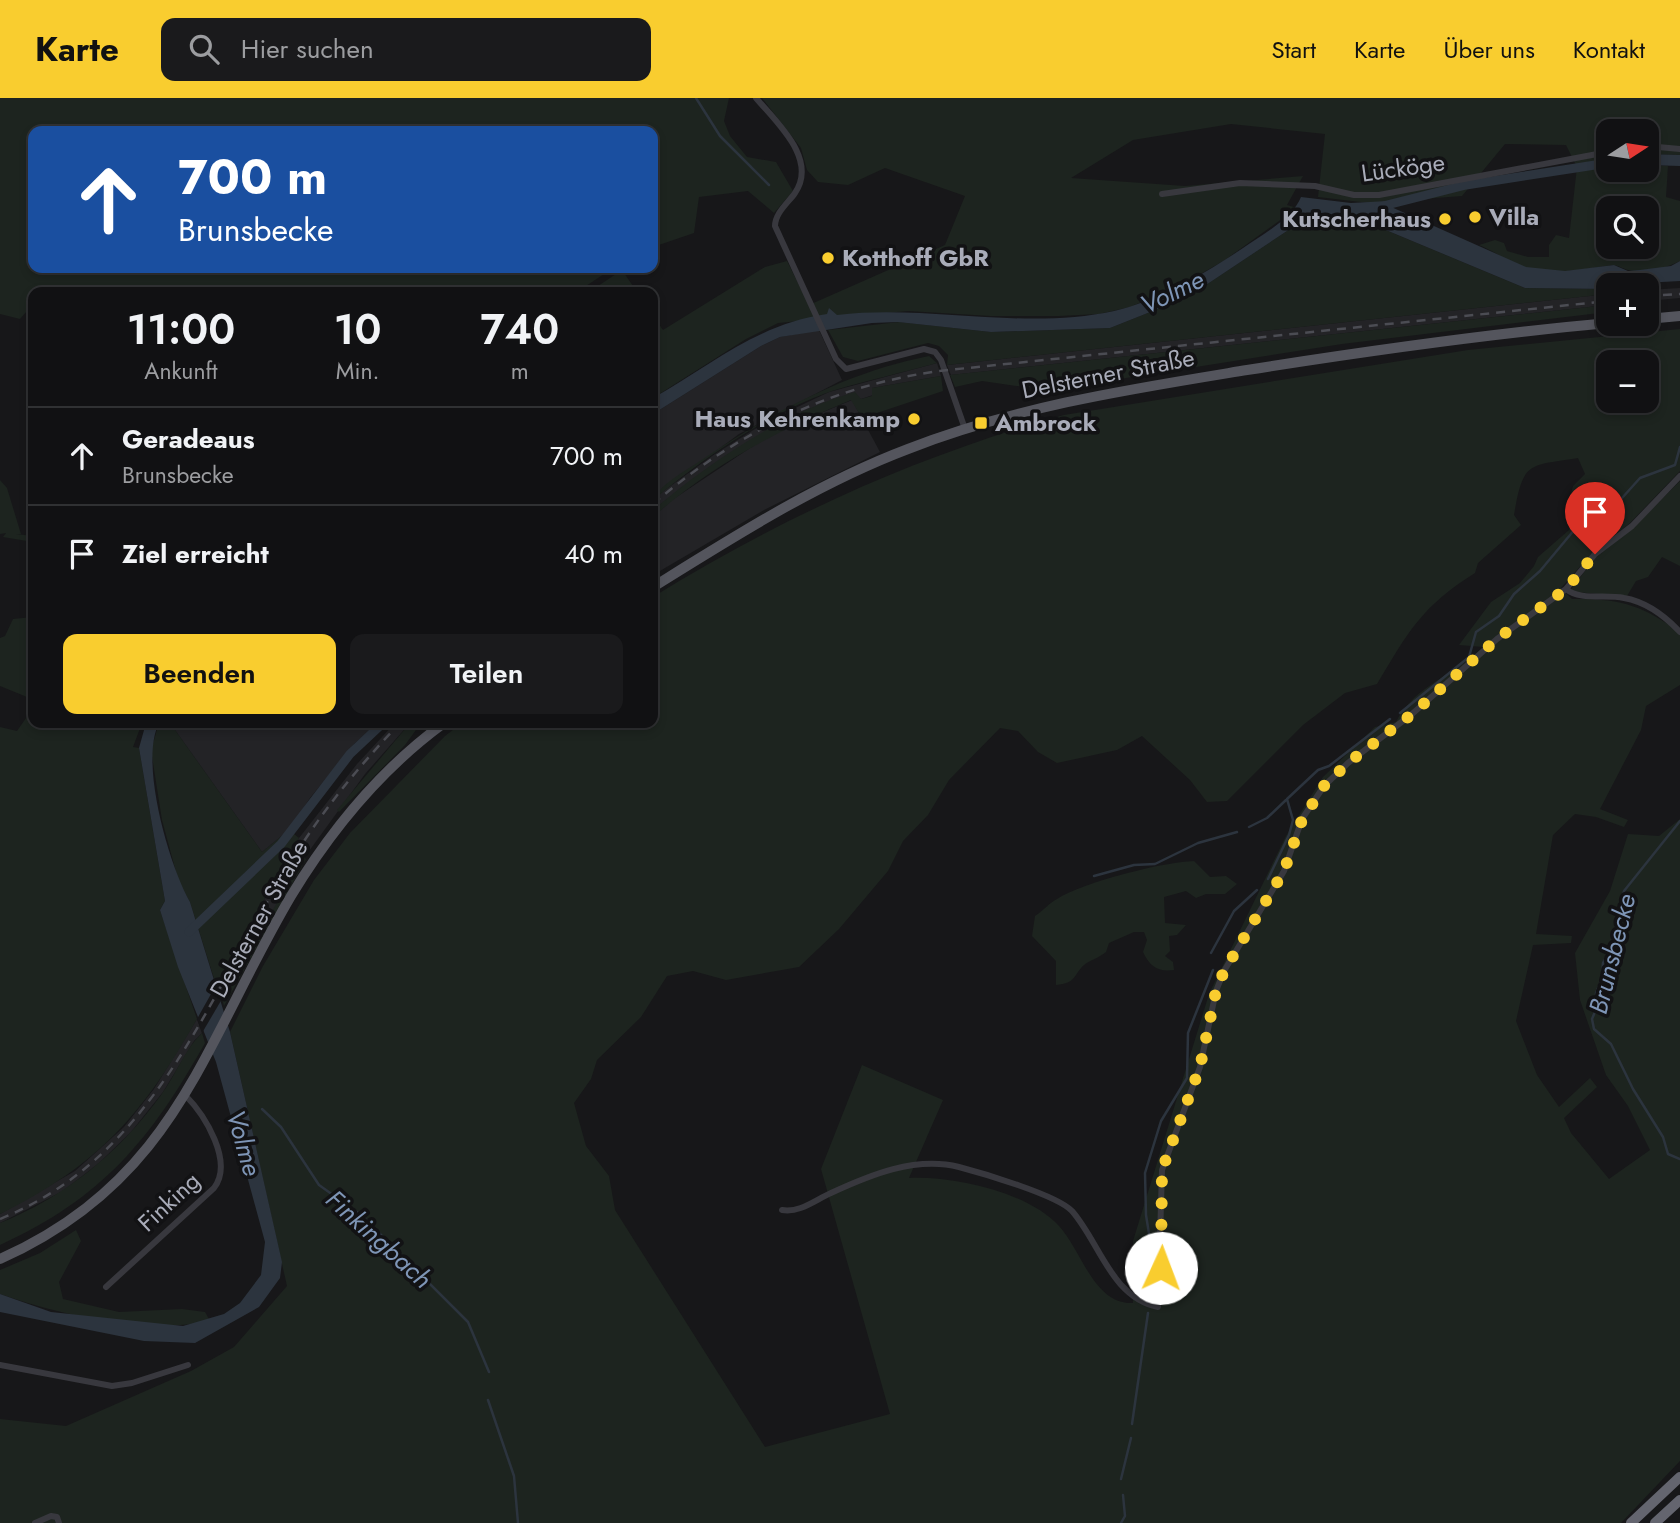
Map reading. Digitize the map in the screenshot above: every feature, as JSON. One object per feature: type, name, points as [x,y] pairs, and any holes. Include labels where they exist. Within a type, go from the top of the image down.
[{"type":"highway","points":[[1631,1523],[1680,1477]]},
{"type":"highway","points":[[1655,1523],[1680,1500]]},
{"type":"main road","points":[[1659,318],[1680,316]]},
{"type":"main road","name":"Delsterner Straße","points":[[658,584],[832,483],[908,449],[1046,405],[1429,342],[1596,324]]},
{"type":"main road","name":"Delsterner Straße","points":[[0,1259],[46,1235],[114,1185],[146,1152],[186,1096],[290,898],[322,848],[370,789],[438,728]]},
{"type":"street","points":[[755,98],[800,158],[803,170],[800,184],[777,215],[775,226],[836,359],[846,369],[924,349],[935,352],[941,360],[965,429]]},
{"type":"street","points":[[1659,147],[1680,149]]},
{"type":"street","name":"Lücköge","points":[[1162,194],[1240,183],[1315,186],[1354,195],[1379,195],[1596,154]]},
{"type":"street","points":[[782,1210],[797,1210],[853,1184],[901,1168],[921,1163],[956,1166],[1037,1191],[1065,1205],[1129,1294],[1158,1307],[1162,1170],[1200,1067],[1216,991],[1224,971],[1284,871],[1302,820],[1324,786],[1348,763],[1412,714],[1497,639],[1566,589],[1595,554],[1632,526],[1680,476]]},
{"type":"street","points":[[1566,589],[1574,596],[1626,598],[1653,608],[1680,632]]},
{"type":"street","name":"Finking","points":[[106,1287],[215,1188],[220,1179],[222,1167],[212,1137],[196,1106],[186,1096]]},
{"type":"street","points":[[0,1365],[112,1386],[132,1383],[188,1365]]},
{"type":"street","points":[[35,1523],[51,1516],[57,1517],[60,1523]]},
{"type":"shaded area","points":[[0,98],[729,98],[724,121],[730,136],[747,157],[776,162],[793,191],[774,213],[748,191],[699,197],[694,233],[658,245],[658,126],[28,126],[28,273],[606,273],[584,287],[28,287],[28,312],[20,319],[0,314]]},
{"type":"shaded area","points":[[762,98],[1680,98],[1680,155],[1659,154],[1659,119],[1596,119],[1596,182],[1659,182],[1659,166],[1668,166],[1666,197],[1680,201],[1680,261],[1662,268],[1634,271],[1613,265],[1536,271],[1512,263],[1479,245],[1495,240],[1504,243],[1507,251],[1528,257],[1549,257],[1549,245],[1556,235],[1569,238],[1577,167],[1566,145],[1505,144],[1462,196],[1369,203],[1318,197],[1325,134],[1231,124],[1133,140],[1071,178],[1185,186],[1303,176],[1287,205],[1297,208],[1225,260],[1185,283],[1130,307],[1099,314],[991,316],[908,311],[778,323],[746,339],[658,395],[658,323],[663,330],[765,267],[787,261],[809,305],[945,245],[965,196],[885,168],[848,185],[818,182],[807,170],[801,148]]},
{"type":"shaded area","points":[[1334,217],[1381,228],[1525,288],[1596,289],[1596,295],[947,365],[948,355],[939,346],[928,343],[858,361],[843,357],[828,330],[899,322],[991,332],[1110,328],[1188,297],[1290,229],[1305,222]]},
{"type":"shaded area","points":[[618,273],[624,273],[634,287],[596,287]]},
{"type":"shaded area","points":[[1680,288],[1680,298],[1659,300],[1659,289]]},
{"type":"shaded area","points":[[1596,295],[1596,306],[951,375],[947,365]]},
{"type":"shaded area","points":[[1596,306],[1596,313],[1342,344],[1088,384],[1024,387],[982,381],[955,387],[950,375]]},
{"type":"shaded area","points":[[1680,329],[1680,471],[1630,523],[1592,553],[1561,588],[1572,599],[1603,600],[1630,605],[1667,623],[1680,633],[1680,685],[1646,706],[1641,730],[1600,809],[1628,820],[1624,827],[1596,817],[1575,814],[1553,835],[1536,934],[1572,936],[1571,943],[1533,945],[1516,1021],[1537,1075],[1559,1107],[1590,1078],[1597,1087],[1564,1118],[1571,1133],[1609,1179],[1650,1150],[1628,1106],[1606,1075],[1580,1000],[1575,953],[1610,891],[1628,834],[1659,836],[1680,819],[1680,1461],[1621,1523],[0,1523],[0,1419],[66,1426],[191,1371],[234,1347],[287,1286],[230,1032],[263,966],[314,880],[350,833],[455,728],[658,728],[658,594],[751,541],[852,491],[956,449],[1064,415],[1468,350],[1609,336],[1659,336],[1659,331]],"holes":[[[1578,458],[1585,474],[1573,486],[1570,497],[1587,504],[1577,510],[1569,530],[1538,557],[1520,583],[1491,602],[1459,645],[1483,647],[1424,689],[1404,709],[1396,722],[1375,727],[1323,777],[1286,836],[1209,994],[1133,1241],[1133,1303],[1108,1295],[1090,1275],[1059,1226],[1029,1204],[1010,1195],[968,1183],[909,1178],[943,1100],[862,1065],[821,1169],[890,1414],[765,1447],[615,1210],[609,1176],[586,1146],[574,1103],[591,1079],[597,1060],[641,1017],[667,976],[693,971],[726,980],[799,967],[839,929],[888,871],[903,841],[928,815],[949,780],[1000,728],[1018,731],[1038,752],[1057,763],[1117,750],[1142,736],[1190,780],[1207,802],[1227,801],[1303,725],[1345,693],[1377,684],[1418,621],[1441,597],[1475,573],[1478,563],[1521,525],[1514,515],[1517,497],[1525,475],[1531,469],[1538,465]]]},
{"type":"shaded area","points":[[819,330],[842,380],[739,434],[658,494],[658,411],[761,346],[780,337]]},
{"type":"shaded area","points":[[929,356],[937,363],[858,383],[808,400],[761,424],[716,452],[658,496],[658,492],[666,484],[724,445],[779,412],[837,384],[897,363]]},
{"type":"shaded area","points":[[937,363],[941,376],[872,388],[873,395],[861,399],[850,394],[802,412],[745,444],[658,506],[658,496],[715,454],[768,421],[829,392]]},
{"type":"shaded area","points":[[941,376],[943,391],[862,418],[851,400],[747,450],[699,481],[658,513],[658,506],[698,474],[748,441],[828,401],[855,392],[861,399],[872,396],[872,388]]},
{"type":"shaded area","points":[[852,400],[880,452],[764,510],[658,572],[658,513],[672,500],[771,434]]},
{"type":"shaded area","points":[[0,480],[7,488],[21,534],[16,534],[28,535],[28,541],[3,537],[6,533],[0,534]]},
{"type":"shaded area","points":[[1680,481],[1680,566],[1662,557],[1648,577],[1636,581],[1627,596],[1574,592],[1571,589],[1596,557],[1632,529]]},
{"type":"shaded area","points":[[28,618],[27,697],[0,686],[0,638],[5,636],[13,619]]},
{"type":"shaded area","points":[[28,715],[28,728],[140,728],[133,747],[139,748],[165,901],[160,910],[197,1019],[157,1083],[115,1134],[65,1176],[0,1214],[0,727],[17,731]]},
{"type":"shaded area","points":[[158,728],[174,728],[262,852],[289,830],[299,838],[216,985],[190,902],[179,883],[162,820],[151,750]]},
{"type":"shaded area","points":[[174,728],[373,728],[355,743],[310,798],[289,830],[262,852]]},
{"type":"shaded area","points":[[390,728],[406,728],[365,774],[304,858],[222,999],[216,985],[299,838],[357,764]]},
{"type":"shaded area","points":[[406,728],[417,728],[405,745],[339,812],[337,810]]},
{"type":"shaded area","points":[[304,858],[306,859],[224,1006],[222,999],[230,981]]},
{"type":"shaded area","points":[[1194,861],[1210,877],[1226,876],[1237,884],[1225,894],[1206,894],[1196,898],[1186,891],[1164,897],[1165,923],[1186,925],[1177,935],[1169,936],[1170,951],[1165,956],[1173,962],[1174,970],[1163,970],[1152,965],[1143,952],[1147,940],[1144,932],[1134,932],[1109,943],[1106,952],[1084,965],[1071,980],[1056,985],[1056,961],[1032,936],[1035,916],[1054,901],[1085,886],[1144,869]]},
{"type":"shaded area","points":[[197,1019],[202,1033],[194,1041],[163,1092],[131,1132],[99,1163],[63,1191],[0,1223],[0,1214],[75,1171],[124,1127],[154,1089]]},
{"type":"shaded area","points":[[202,1033],[205,1043],[185,1077],[144,1137],[121,1162],[96,1186],[68,1207],[0,1245],[0,1223],[69,1186],[90,1171],[128,1135],[161,1095],[190,1047]]},
{"type":"shaded area","points":[[76,1230],[81,1241],[59,1282],[63,1299],[119,1312],[182,1309],[205,1312],[210,1321],[158,1326],[104,1321],[49,1309],[0,1294],[0,1270],[40,1253]]},
{"type":"water","points":[[1659,154],[1680,155],[1680,166],[1659,165]]},
{"type":"water","name":"Volme","points":[[1301,197],[1351,203],[1388,201],[1389,206],[1526,267],[1565,271],[1614,265],[1628,271],[1671,266],[1680,261],[1680,281],[1659,282],[1659,273],[1596,273],[1596,289],[1525,288],[1381,228],[1324,218],[1290,229],[1188,297],[1110,328],[991,332],[898,322],[872,323],[780,337],[761,346],[658,411],[658,395],[716,359],[779,327],[827,314],[829,308],[837,315],[871,312],[1045,319],[1114,311],[1181,286],[1268,232],[1291,212]]},
{"type":"water","name":"Volme","points":[[145,728],[158,728],[152,762],[159,813],[173,864],[190,902],[230,1032],[282,1262],[280,1278],[259,1307],[195,1343],[144,1341],[0,1312],[0,1294],[51,1312],[183,1326],[224,1314],[240,1303],[261,1275],[265,1242],[216,1062],[178,967],[160,910],[165,901],[139,748]]},
{"type":"pier","points":[[216,985],[222,999],[202,1033],[197,1019]]},
{"type":"waterway","points":[[696,98],[720,136],[769,185]]},
{"type":"waterway","points":[[1379,207],[1466,185],[1596,165]]},
{"type":"waterway","points":[[1400,713],[1469,657],[1476,632],[1499,616],[1514,594],[1540,571],[1580,523],[1614,507],[1640,478],[1675,465],[1680,447]]},
{"type":"waterway","points":[[1268,879],[1289,835],[1293,820],[1287,799],[1318,770],[1329,766],[1390,719]]},
{"type":"waterway","points":[[189,932],[281,844],[350,754],[378,728]]},
{"type":"waterway","points":[[1249,827],[1267,818],[1286,800]]},
{"type":"waterway","name":"Brunsbecke","points":[[1680,821],[1624,891],[1611,947],[1603,963],[1602,979],[1596,993],[1597,1007],[1592,1019],[1594,1029],[1611,1044],[1633,1089],[1663,1137],[1668,1154],[1680,1159]]},
{"type":"waterway","points":[[1094,876],[1134,865],[1155,864],[1198,843],[1237,832]]},
{"type":"waterway","points":[[1211,953],[1234,911],[1257,890]]},
{"type":"waterway","points":[[1152,1298],[1147,1275],[1151,1246],[1146,1215],[1145,1173],[1161,1121],[1187,1078],[1188,1033],[1213,970]]},
{"type":"waterway","name":"Finkingbach","points":[[262,1109],[281,1127],[319,1185],[361,1215],[468,1322],[489,1372]]},
{"type":"waterway","points":[[1132,1424],[1148,1313]]},
{"type":"waterway","name":"Finkingbach","points":[[488,1400],[514,1476],[518,1523]]},
{"type":"waterway","points":[[1121,1479],[1131,1438]]},
{"type":"waterway","points":[[1121,1523],[1125,1516],[1123,1495]]},
{"type":"railway","points":[[1659,295],[1680,294]]},
{"type":"railway","points":[[658,500],[717,455],[786,416],[860,388],[899,378],[939,371],[1596,302]]},
{"type":"railway","points":[[0,1219],[54,1191],[99,1156],[138,1114],[203,1019],[301,846],[341,791],[395,728]]},
{"type":"place","name":"Villa","points":[[1475,217]]},
{"type":"place","name":"Kutscherhaus","points":[[1445,219]]},
{"type":"place","name":"Kotthoff GbR","points":[[828,258]]},
{"type":"place","name":"Haus Kehrenkamp","points":[[914,419]]},
{"type":"place","name":"Ambrock","points":[[981,423]]},
{"type":"route","points":[[1161,1268],[1162,1170],[1200,1067],[1216,991],[1224,971],[1284,871],[1302,820],[1324,786],[1348,763],[1412,714],[1497,639],[1566,589],[1595,554]]}]
